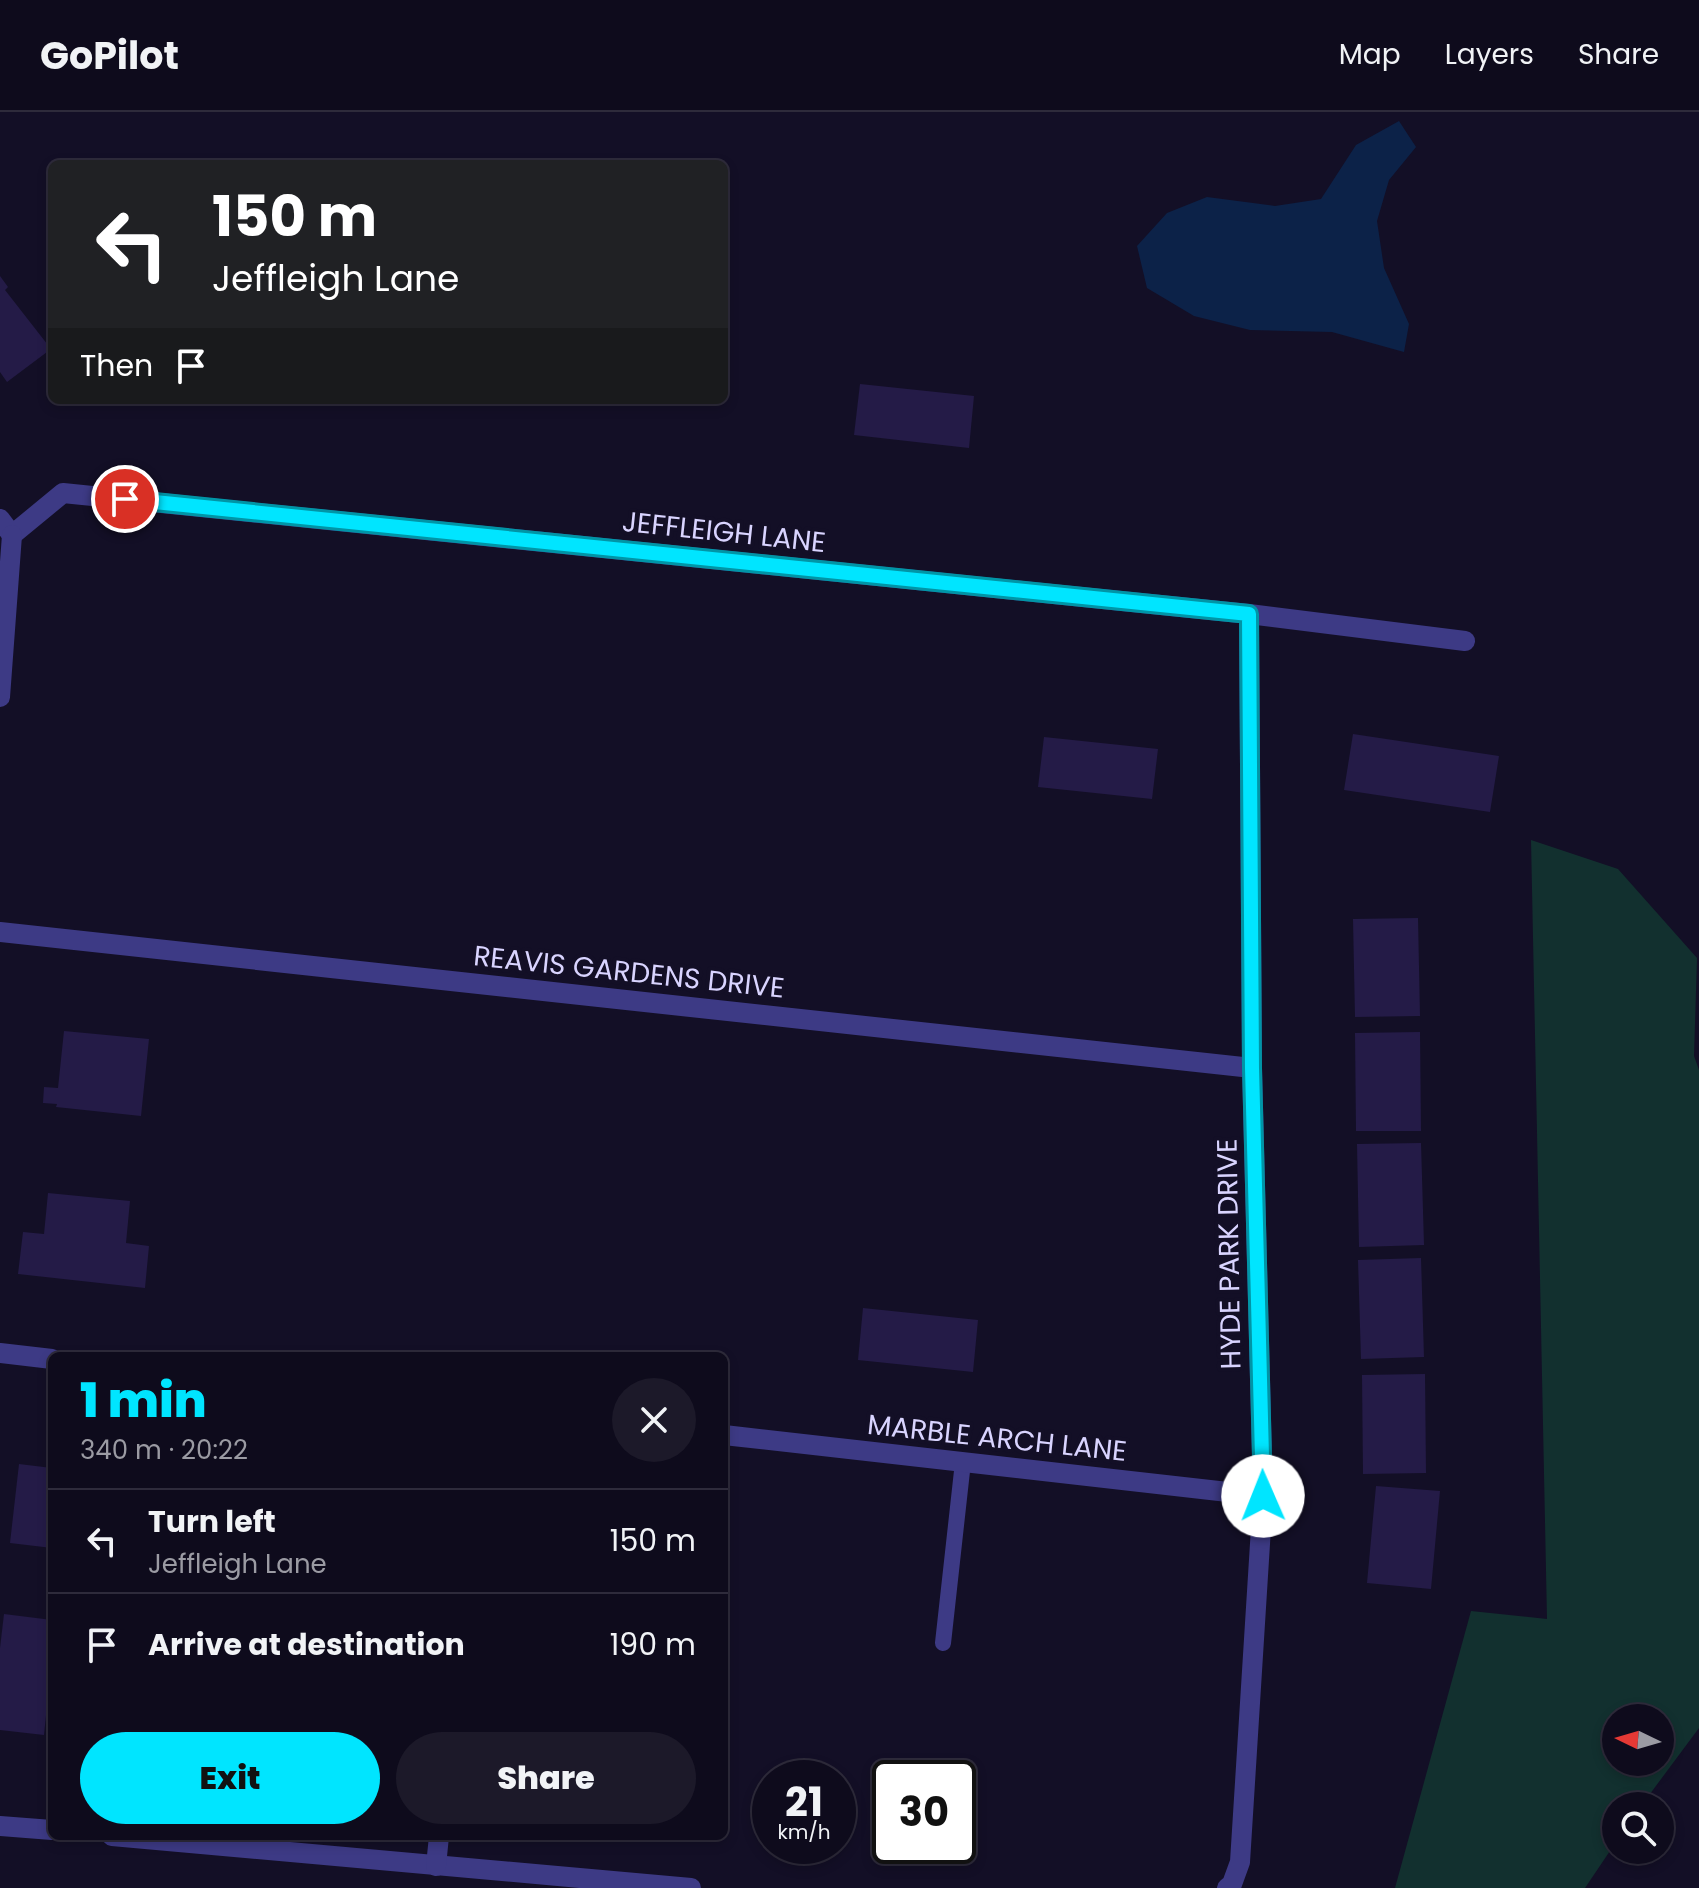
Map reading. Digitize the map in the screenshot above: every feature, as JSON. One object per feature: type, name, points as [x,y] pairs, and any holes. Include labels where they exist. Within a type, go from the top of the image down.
[{"type":"street","name":"JEFFLEIGH LANE","points":[[6,527],[63,493],[1249,614],[1465,641]]},
{"type":"street","points":[[0,697],[6,527]]},
{"type":"street","name":"HYDE PARK DRIVE","points":[[1227,1888],[1232,1884],[1240,1862],[1263,1496],[1252,1068],[1249,614]]},
{"type":"street","name":"REAVIS GARDENS DRIVE","points":[[0,932],[1252,1068]]},
{"type":"street","points":[[0,1353],[48,1359]]},
{"type":"street","name":"MARBLE ARCH LANE","points":[[728,1435],[1263,1496]]},
{"type":"street","points":[[0,1826],[48,1830]]},
{"type":"street","points":[[155,1840],[691,1888]]},
{"type":"street","points":[[436,1866],[439,1840]]},
{"type":"lane","points":[[943,1643],[963,1462]]},
{"type":"green space","points":[[1531,840],[1618,869],[1697,958],[1694,1056],[1699,1070],[1699,1728],[1674,1762],[1674,1704],[1602,1704],[1602,1776],[1663,1776],[1651,1792],[1602,1792],[1602,1863],[1585,1888],[1395,1888],[1471,1611],[1547,1619]]},
{"type":"water","points":[[1399,121],[1416,147],[1389,180],[1377,221],[1384,268],[1409,324],[1404,352],[1332,332],[1250,330],[1194,316],[1147,288],[1137,246],[1167,213],[1207,197],[1275,206],[1321,199],[1356,145]]},
{"type":"building","points":[[0,276],[8,287],[5,290],[48,345],[48,351],[7,382],[0,372]]},
{"type":"building","points":[[860,384],[974,396],[969,448],[854,435]]},
{"type":"building","points":[[1353,734],[1499,756],[1490,812],[1344,790]]},
{"type":"building","points":[[1044,737],[1158,749],[1152,799],[1038,787]]},
{"type":"building","points":[[1418,918],[1420,1016],[1355,1017],[1353,919]]},
{"type":"building","points":[[64,1031],[149,1039],[141,1116],[43,1103],[44,1087],[58,1088]]},
{"type":"building","points":[[1420,1032],[1421,1131],[1356,1131],[1355,1033]]},
{"type":"building","points":[[1421,1143],[1424,1245],[1359,1247],[1357,1144]]},
{"type":"building","points":[[48,1193],[130,1201],[126,1243],[149,1246],[145,1288],[18,1274],[23,1232],[44,1234]]},
{"type":"building","points":[[1421,1258],[1424,1357],[1361,1359],[1358,1260]]},
{"type":"building","points":[[863,1308],[978,1320],[973,1372],[858,1360]]},
{"type":"building","points":[[1425,1374],[1426,1473],[1363,1474],[1362,1375]]},
{"type":"building","points":[[19,1464],[48,1468],[48,1548],[10,1543]]},
{"type":"building","points":[[1376,1486],[1440,1491],[1431,1589],[1367,1583]]},
{"type":"building","points":[[4,1614],[48,1620],[48,1696],[44,1735],[0,1730],[0,1648]]},
{"type":"route","points":[[125,499],[1249,614],[1252,1068],[1263,1496]]}]
